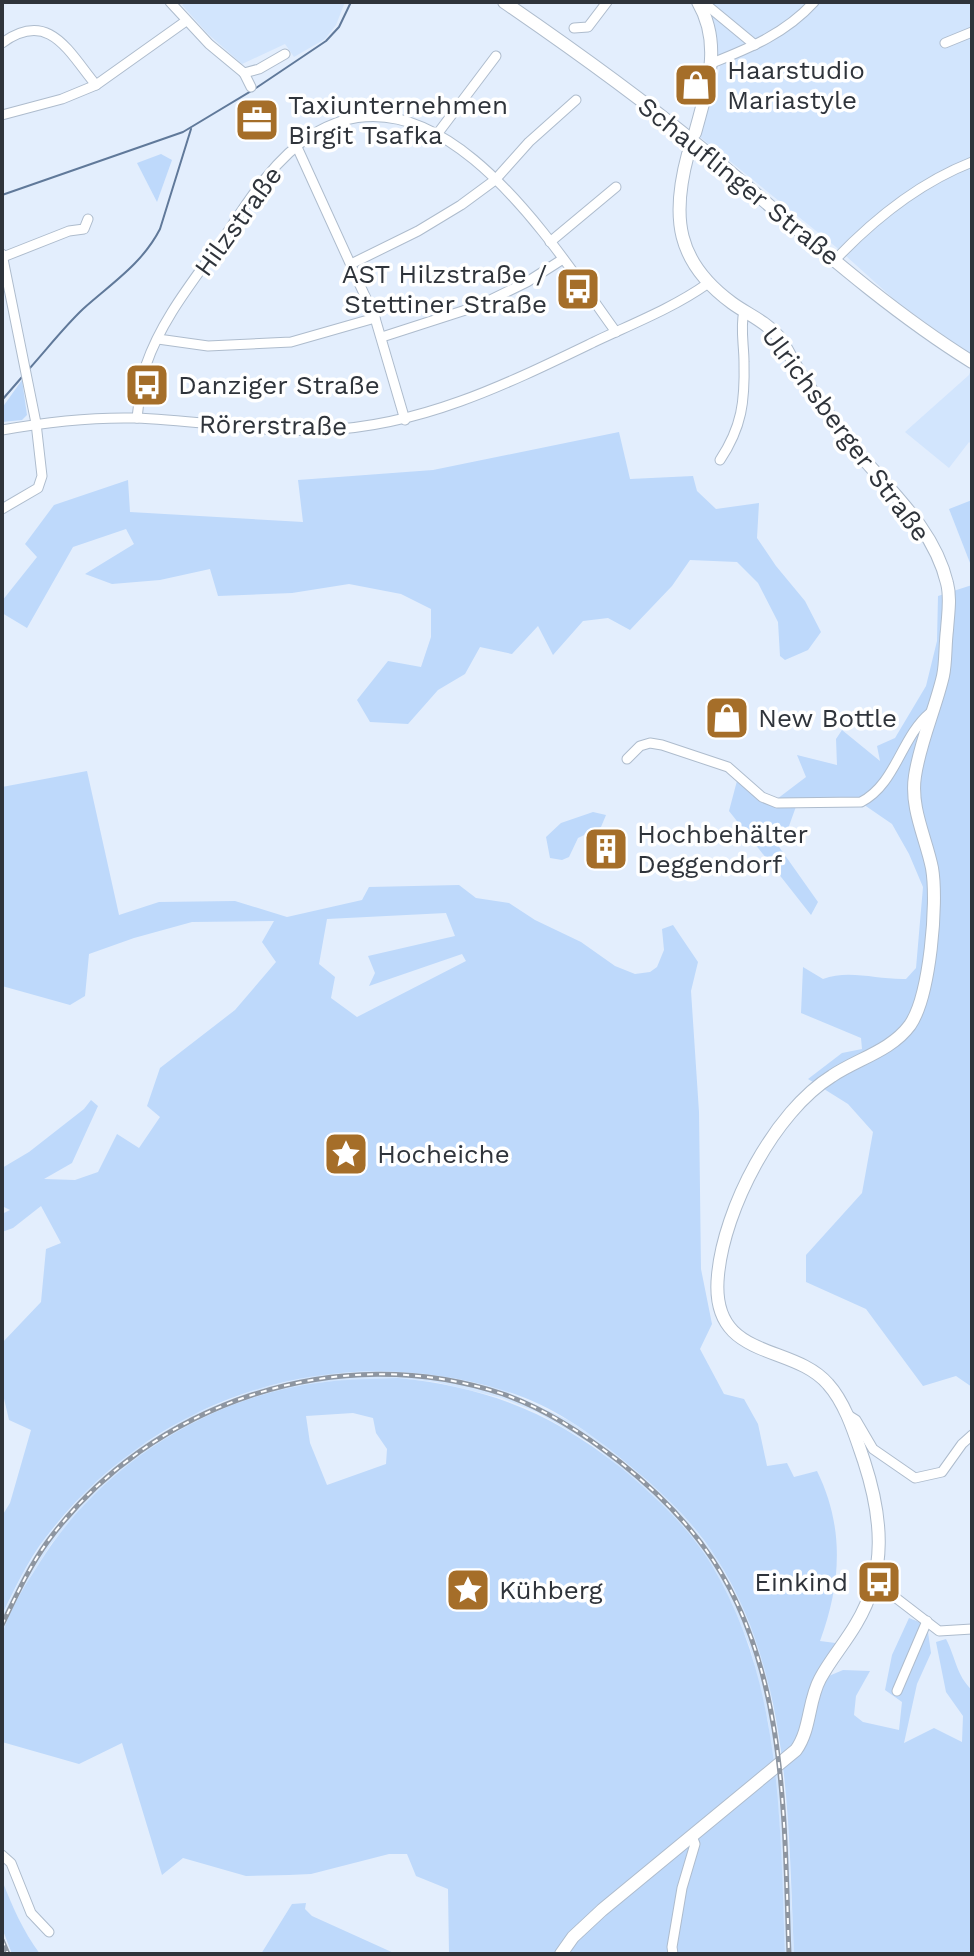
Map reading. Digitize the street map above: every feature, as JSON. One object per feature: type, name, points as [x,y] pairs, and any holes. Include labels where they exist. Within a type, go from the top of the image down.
[{"type":"street","points":[[170,2],[186,21],[244,73],[251,87]]},
{"type":"street","name":"Schauflinger Straße","points":[[504,2],[680,131],[882,300],[972,362]]},
{"type":"street","points":[[574,28],[588,27],[607,2]]},
{"type":"street","points":[[700,2],[755,45]]},
{"type":"street","points":[[695,133],[712,63],[711,33],[700,2]]},
{"type":"street","points":[[712,63],[755,45],[794,21],[814,2]]},
{"type":"street","points":[[2,115],[62,99],[96,85],[186,21]]},
{"type":"street","points":[[2,43],[25,30],[38,29],[49,33],[61,42],[96,85]]},
{"type":"street","points":[[945,43],[972,32]]},
{"type":"street","points":[[244,73],[259,69],[285,54]]},
{"type":"street","points":[[438,133],[496,56]]},
{"type":"street","points":[[351,264],[418,231],[495,180],[529,142],[576,100]]},
{"type":"street","name":"Hilzstraße","points":[[137,418],[147,364],[158,339],[191,285],[269,175],[311,135],[331,125],[373,116],[394,118],[438,133],[464,151],[495,180],[550,242],[616,332]]},
{"type":"street","points":[[297,147],[375,318],[405,420]]},
{"type":"street","name":"Ulrichsberger Straße","points":[[561,1954],[586,1924],[778,1767],[801,1743],[821,1677],[858,1621],[874,1581],[880,1551],[878,1511],[845,1413],[826,1381],[814,1372],[765,1352],[735,1332],[721,1310],[718,1272],[721,1254],[743,1191],[779,1126],[820,1084],[899,1037],[913,1020],[919,1008],[926,971],[935,899],[932,867],[914,791],[930,713],[944,674],[950,606],[947,583],[919,523],[864,463],[806,382],[778,336],[762,321],[707,284],[694,266],[679,225],[678,211],[688,154]]},
{"type":"street","points":[[835,260],[906,199],[972,162]]},
{"type":"street","points":[[550,242],[616,187]]},
{"type":"street","points":[[2,509],[38,488],[42,476],[27,372],[2,256],[69,231],[84,229],[88,219]]},
{"type":"street","points":[[382,337],[478,306],[527,282],[563,259]]},
{"type":"street","name":"Rörerstraße","points":[[2,430],[36,423],[137,418],[289,430],[325,430],[405,420],[468,400],[616,332],[707,284]]},
{"type":"street","points":[[720,460],[743,412],[741,323],[744,311]]},
{"type":"street","points":[[158,339],[208,346],[291,342],[375,318]]},
{"type":"street","points":[[627,759],[640,746],[650,743],[662,745],[728,767],[762,797],[777,803],[861,802],[872,796],[895,765],[921,720],[930,713]]},
{"type":"street","points":[[845,1413],[856,1420],[873,1449],[915,1478],[942,1472],[972,1435]]},
{"type":"street","points":[[874,1581],[939,1631],[972,1629]]},
{"type":"street","points":[[897,1691],[927,1621]]},
{"type":"street","points":[[673,1954],[682,1888],[695,1844],[692,1836]]},
{"type":"street","points":[[2,1855],[11,1863],[31,1913],[49,1932]]},
{"type":"shaded area","points":[[187,2],[345,2],[336,25],[325,39],[294,57],[285,44],[242,64],[208,34],[182,5]]},
{"type":"shaded area","points":[[707,2],[972,2],[972,356],[897,302],[836,247],[700,137],[720,68]]},
{"type":"shaded area","points":[[161,154],[172,160],[157,202],[137,163]]},
{"type":"shaded area","points":[[972,367],[972,445],[969,442],[949,468],[905,432],[969,375]]},
{"type":"shaded area","points":[[22,380],[27,415],[22,420],[2,422],[2,408]]},
{"type":"shaded area","points":[[619,432],[630,479],[693,476],[697,491],[716,509],[759,503],[757,538],[805,601],[821,632],[808,650],[785,660],[780,656],[778,622],[758,583],[737,562],[690,560],[672,586],[630,630],[608,618],[583,621],[553,655],[538,626],[512,654],[480,647],[465,674],[438,690],[408,724],[370,722],[357,700],[388,661],[421,667],[431,637],[431,609],[401,594],[349,584],[292,593],[218,596],[210,569],[160,580],[112,584],[85,574],[134,544],[126,529],[73,547],[27,628],[2,613],[2,601],[37,557],[25,544],[54,505],[128,480],[130,512],[303,522],[298,480],[433,470]]},
{"type":"shaded area","points":[[972,500],[972,568],[949,509]]},
{"type":"shaded area","points":[[972,585],[972,1387],[956,1376],[923,1386],[866,1309],[806,1282],[806,1255],[862,1193],[873,1132],[848,1104],[808,1079],[842,1053],[862,1049],[861,1038],[801,1013],[803,967],[823,979],[853,975],[906,979],[916,968],[923,887],[892,824],[860,802],[798,801],[789,826],[777,844],[818,902],[811,915],[729,811],[738,777],[765,796],[777,799],[806,777],[797,755],[837,765],[836,739],[842,730],[880,761],[877,746],[895,738],[926,686],[937,641],[938,596]]},
{"type":"shaded area","points":[[87,771],[119,915],[159,902],[235,901],[287,917],[362,900],[369,887],[459,885],[476,898],[509,903],[535,920],[581,942],[615,966],[635,974],[650,972],[657,967],[664,950],[662,929],[673,925],[698,962],[691,991],[699,1112],[701,1269],[712,1324],[700,1349],[724,1394],[744,1399],[758,1424],[767,1466],[787,1463],[794,1477],[817,1471],[826,1492],[836,1535],[837,1556],[832,1598],[820,1641],[843,1644],[824,1678],[843,1670],[870,1671],[856,1696],[854,1715],[863,1722],[899,1730],[902,1702],[885,1690],[892,1655],[909,1618],[927,1625],[931,1653],[917,1684],[904,1743],[934,1728],[962,1742],[963,1716],[946,1692],[936,1642],[946,1639],[959,1672],[972,1690],[972,1954],[794,1954],[787,1801],[781,1750],[759,1651],[741,1604],[708,1545],[662,1494],[582,1429],[535,1402],[502,1390],[438,1376],[375,1371],[312,1376],[251,1391],[193,1415],[139,1447],[90,1488],[39,1546],[2,1615],[2,1516],[10,1503],[31,1430],[9,1420],[2,1390],[2,1343],[41,1302],[46,1249],[61,1243],[41,1206],[13,1228],[2,1232],[2,1214],[10,1210],[2,1206],[2,1168],[29,1152],[91,1100],[98,1106],[72,1163],[44,1179],[75,1180],[98,1172],[117,1134],[139,1148],[160,1117],[147,1106],[160,1068],[235,1010],[276,962],[262,942],[274,921],[192,922],[89,954],[85,996],[70,1005],[2,986],[2,787]],"holes":[[[446,913],[455,936],[368,956],[375,973],[369,986],[462,954],[466,961],[357,1017],[331,998],[335,977],[319,964],[327,919]]]},
{"type":"shaded area","points":[[593,812],[606,815],[601,827],[578,838],[569,857],[562,860],[550,858],[546,837],[561,823]]},
{"type":"shaded area","points":[[398,1370],[437,1374],[504,1390],[568,1420],[597,1439],[662,1493],[717,1558],[740,1601],[769,1682],[787,1817],[794,1954],[785,1954],[779,1817],[768,1721],[750,1647],[732,1604],[710,1563],[657,1499],[593,1445],[537,1412],[502,1398],[436,1382],[398,1378],[323,1382],[262,1396],[197,1421],[137,1458],[92,1497],[51,1544],[31,1576],[2,1636],[2,1616],[45,1539],[86,1491],[132,1451],[193,1414],[260,1388],[322,1374]]},
{"type":"shaded area","points":[[398,1378],[489,1396],[516,1405],[569,1431],[645,1489],[670,1512],[702,1550],[734,1609],[752,1656],[764,1704],[778,1803],[785,1954],[449,1954],[448,1889],[416,1876],[407,1854],[389,1854],[311,1874],[246,1876],[183,1858],[162,1875],[122,1743],[79,1764],[2,1742],[1,1650],[8,1620],[40,1562],[65,1527],[94,1495],[163,1440],[241,1402],[283,1389],[325,1382]],"holes":[[[353,1413],[373,1418],[376,1433],[387,1449],[386,1464],[327,1485],[310,1443],[306,1416]]]},
{"type":"shaded area","points":[[2,1880],[18,1918],[40,1954],[12,1954],[2,1928]]},
{"type":"shaded area","points":[[306,1903],[305,1909],[312,1916],[396,1954],[261,1954],[292,1904]]},
{"type":"waterway","points":[[2,195],[183,132],[326,41],[339,27],[351,2]]},
{"type":"waterway","points":[[29,369],[76,316],[126,272],[153,241],[160,229],[191,129]]},
{"type":"waterway","points":[[2,400],[22,377]]},
{"type":"railway","points":[[2,1625],[41,1551],[90,1493],[139,1452],[194,1419],[253,1395],[314,1380],[377,1374],[441,1379],[519,1400],[593,1442],[658,1495],[703,1546],[738,1604],[756,1651],[769,1700],[777,1751],[783,1802],[789,1954]]},
{"type":"railway","points":[[2,1940],[8,1954]]},
{"type":"place","name":"Haarstudio Mariastyle","points":[[696,85]]},
{"type":"place","name":"Taxiunternehmen Birgit Tsafka","points":[[257,120]]},
{"type":"place","name":"AST Hilzstraße / Stettiner Straße","points":[[578,289]]},
{"type":"place","name":"Danziger Straße","points":[[147,385]]},
{"type":"place","name":"New Bottle","points":[[727,718]]},
{"type":"place","name":"Hochbehälter Deggendorf","points":[[606,849]]},
{"type":"place","name":"Hocheiche","points":[[346,1154]]},
{"type":"place","name":"Einkind","points":[[879,1582]]},
{"type":"place","name":"Kühberg","points":[[468,1590]]}]
